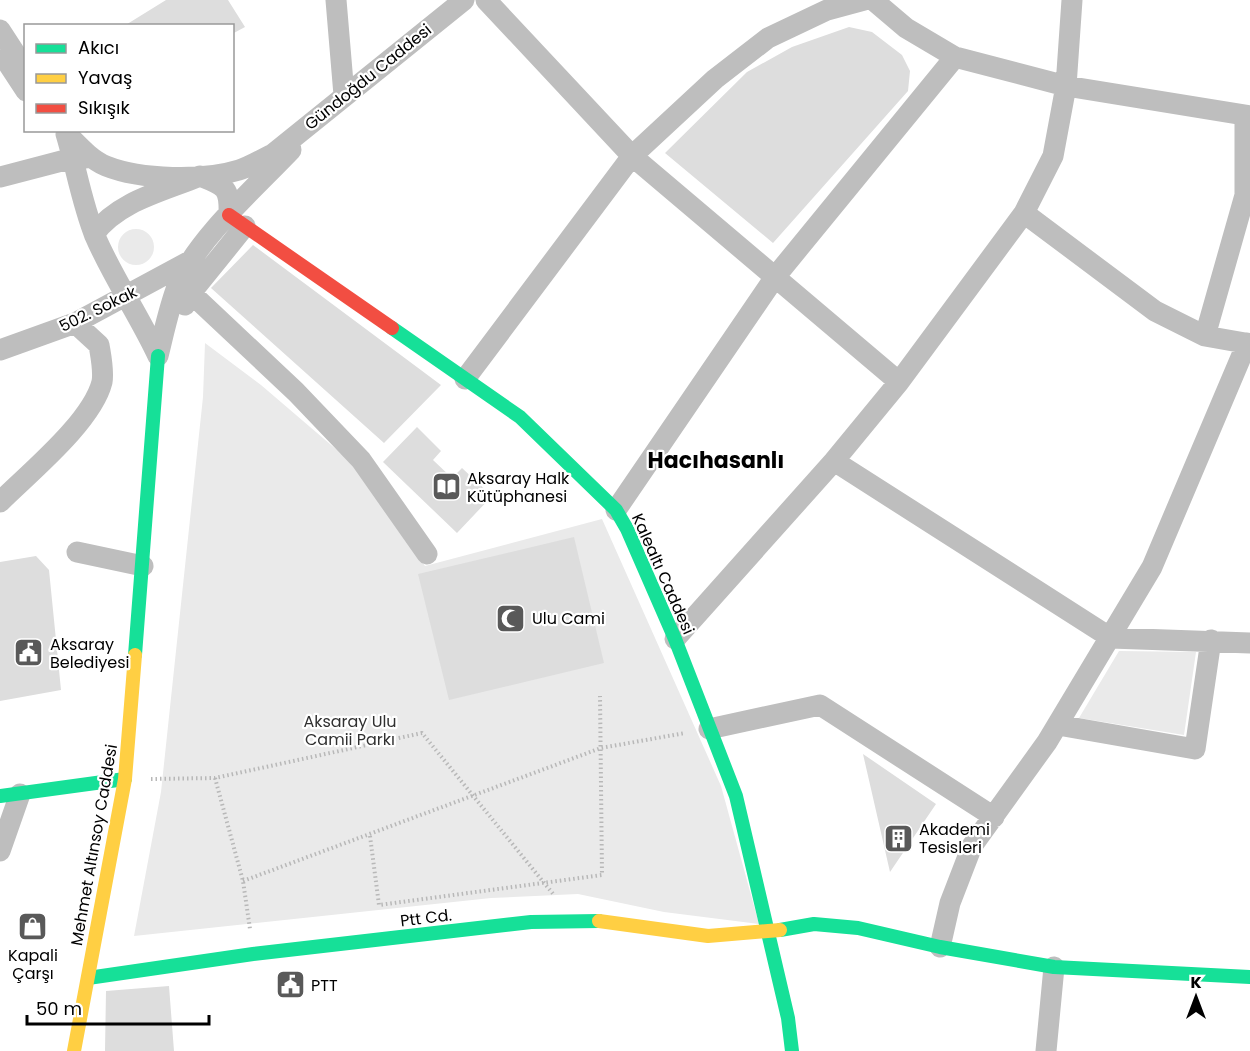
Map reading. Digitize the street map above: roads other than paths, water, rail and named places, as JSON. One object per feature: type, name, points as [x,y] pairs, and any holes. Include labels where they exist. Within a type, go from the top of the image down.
[{"type":"street","points":[[185,287],[237,220],[344,95],[336,0]]},
{"type":"street","name":"Gündoğdu Caddesi","points":[[200,176],[239,170],[273,154],[464,0]]},
{"type":"street","points":[[486,0],[632,156],[899,381]]},
{"type":"street","points":[[465,379],[632,156],[715,79],[768,38],[827,10],[864,0]]},
{"type":"street","points":[[873,0],[906,28],[955,57],[1066,86],[1247,116],[1245,195],[1205,336]]},
{"type":"street","points":[[675,639],[834,461],[899,381],[1024,213],[1053,156],[1066,86],[1072,0]]},
{"type":"street","points":[[0,30],[24,67]]},
{"type":"street","points":[[0,51],[24,88]]},
{"type":"street","points":[[616,510],[775,277],[955,57]]},
{"type":"street","points":[[61,132],[83,158],[106,166],[147,176],[200,176],[223,184],[230,196],[237,220]]},
{"type":"street","points":[[0,177],[83,158]]},
{"type":"street","points":[[83,158],[94,234],[125,297],[146,329],[158,356]]},
{"type":"street","points":[[94,234],[104,222],[131,203],[200,176]]},
{"type":"street","points":[[940,947],[950,903],[972,846],[1058,725],[1152,567],[1249,344],[1205,336],[1155,311],[1024,213]]},
{"type":"street","points":[[158,356],[185,287],[193,259],[237,220]]},
{"type":"street","name":"Kalealtı Caddesi","points":[[237,220],[520,417],[616,510],[675,639],[736,796],[788,1018],[792,1051]]},
{"type":"street","name":"502. Sokak","points":[[0,350],[75,323],[193,259]]},
{"type":"street","points":[[185,287],[296,392],[361,460],[427,554]]},
{"type":"street","points":[[0,502],[67,436],[94,400],[102,381],[99,345],[75,323]]},
{"type":"street","name":"Mehmet Altınsoy Caddesi","points":[[74,1051],[125,779],[158,356]]},
{"type":"street","points":[[834,461],[1111,638],[1250,643]]},
{"type":"street","points":[[77,552],[143,566]]},
{"type":"street","points":[[1058,725],[1195,749],[1211,640]]},
{"type":"street","points":[[709,729],[820,705],[994,817]]},
{"type":"street","points":[[0,850],[10,795],[125,779]]},
{"type":"street","name":"Ptt Cd.","points":[[88,978],[253,954],[531,922],[595,920],[708,936],[769,932],[814,924],[858,928],[940,947],[1054,967],[1250,977]]},
{"type":"street","points":[[1046,1051],[1054,967]]},
{"type":"place","name":"Aksaray Halk Kütüphanesi","points":[[446,487]]},
{"type":"place","name":"Ulu Cami","points":[[511,618]]},
{"type":"place","name":"Aksaray Belediyesi","points":[[29,653]]},
{"type":"place","name":"Akademi Tesisleri","points":[[898,838]]},
{"type":"place","name":"Kapali Çarşı","points":[[33,927]]},
{"type":"place","name":"PTT","points":[[290,985]]},
{"type":"district","name":"Hacıhasanlı","points":[[716,460]]},
{"type":"park label","name":"Aksaray Ulu Camii Parkı","points":[[350,730]]}]
